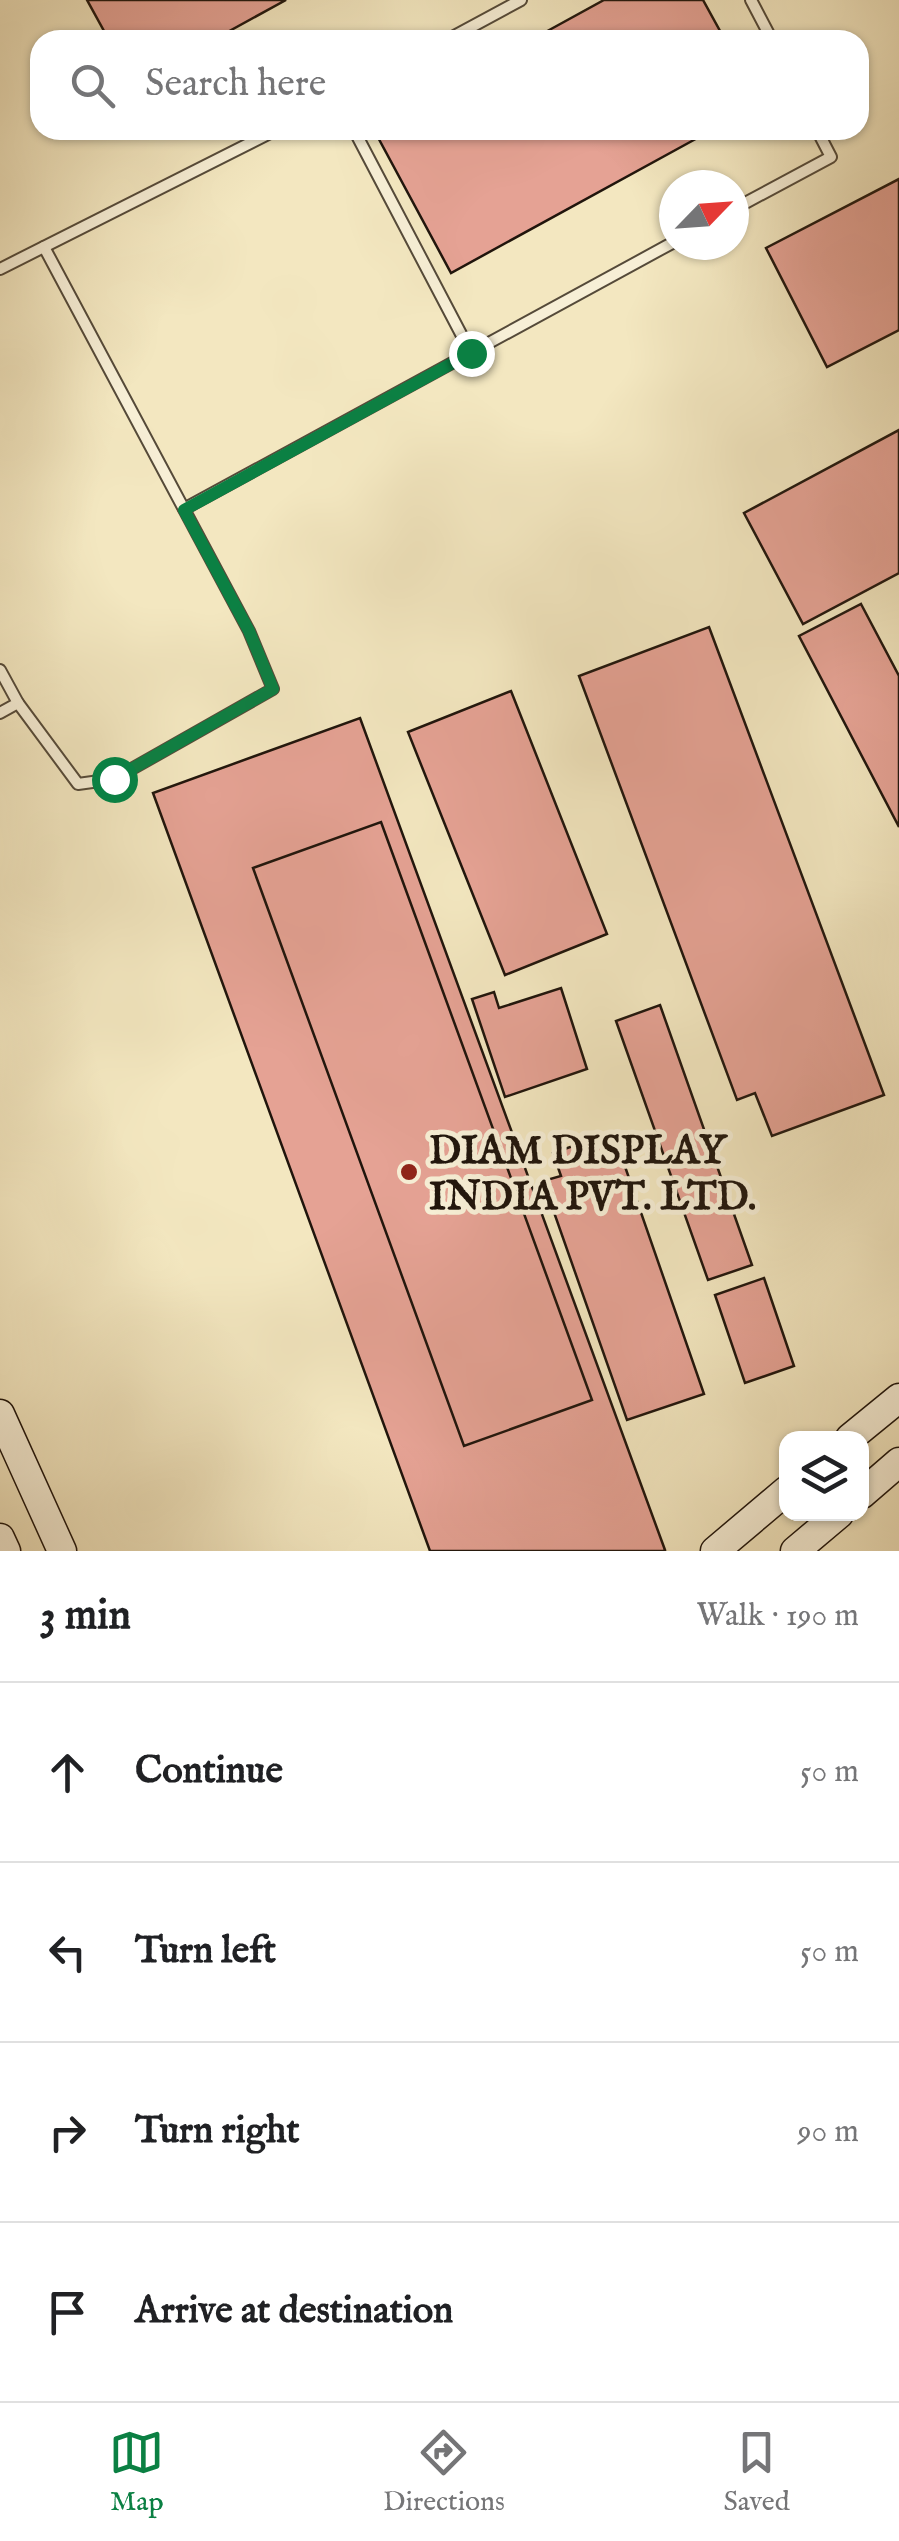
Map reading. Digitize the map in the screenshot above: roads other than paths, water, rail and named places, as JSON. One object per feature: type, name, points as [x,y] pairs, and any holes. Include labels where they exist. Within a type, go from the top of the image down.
[{"type":"street","points":[[859,1431],[899,1398]]},
{"type":"street","points":[[0,1414],[62,1551]]},
{"type":"street","points":[[869,1488],[899,1462]]},
{"type":"street","points":[[716,1551],[779,1497]]},
{"type":"street","points":[[796,1551],[831,1521]]},
{"type":"street","points":[[0,1538],[6,1551]]},
{"type":"lane","points":[[466,30],[522,0]]},
{"type":"lane","points":[[752,0],[767,30]]},
{"type":"lane","points":[[0,269],[256,140]]},
{"type":"lane","points":[[359,140],[471,353]]},
{"type":"lane","points":[[749,202],[831,156],[822,140]]},
{"type":"lane","points":[[0,670],[18,704],[78,784],[114,779],[273,689],[249,631],[44,247]]},
{"type":"lane","points":[[184,510],[659,250]]},
{"type":"lane","points":[[0,712],[18,704]]},
{"type":"place","name":"DIAM DISPLAY INDIA PVT. LTD.","points":[[409,1172]]}]
